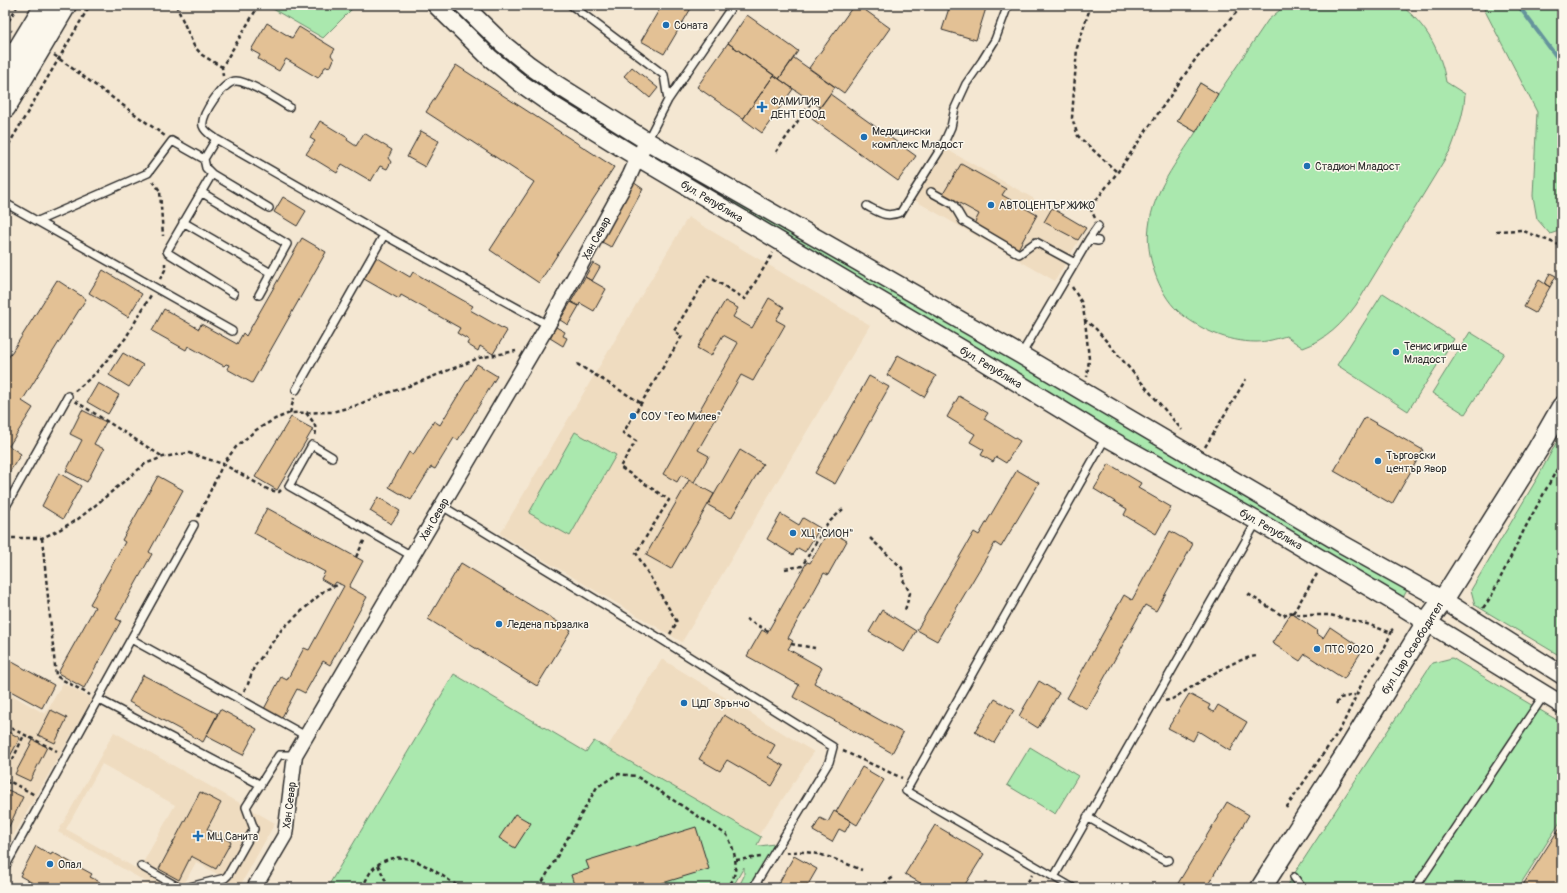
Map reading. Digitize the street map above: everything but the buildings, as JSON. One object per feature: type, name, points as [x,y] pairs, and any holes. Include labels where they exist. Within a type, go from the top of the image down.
[{"type":"main road","points":[[5,108],[33,43],[45,5]]},
{"type":"main road","points":[[5,71],[33,43],[66,5]]},
{"type":"main road","name":"бул. Цар Освободител","points":[[1261,888],[1345,756],[1427,622],[1443,600],[1538,449],[1562,407]]},
{"type":"street","name":"бул. Република","points":[[436,5],[490,58],[519,82],[549,103],[974,356],[1106,437],[1257,521],[1427,622],[1562,706]]},
{"type":"street","name":"бул. Република","points":[[463,5],[503,44],[529,65],[556,84],[647,141],[1021,355],[1342,544],[1443,600],[1562,675]]},
{"type":"street","name":"Хан Севар","points":[[254,888],[285,834],[295,756],[548,325],[647,141]]},
{"type":"lane","points":[[571,5],[664,75],[668,100]]},
{"type":"lane","points":[[647,141],[668,100],[733,5]]},
{"type":"lane","points":[[867,206],[881,214],[892,215],[901,212],[943,145],[951,127],[955,108],[963,90],[995,40],[1008,5]]},
{"type":"lane","points":[[289,107],[244,82],[235,81],[225,86],[217,95],[207,112],[203,125],[205,131],[216,139],[384,235],[548,325]]},
{"type":"lane","points":[[216,139],[204,160],[206,168],[212,174],[269,208]]},
{"type":"lane","points":[[38,221],[148,173],[172,141],[204,160]]},
{"type":"lane","points":[[212,174],[167,249],[168,254],[234,294]]},
{"type":"lane","points":[[200,192],[287,244],[259,295]]},
{"type":"lane","points":[[931,192],[953,204],[963,221],[1019,254],[1036,242],[1075,263]]},
{"type":"lane","points":[[5,203],[232,331]]},
{"type":"lane","points":[[183,222],[271,273]]},
{"type":"lane","points":[[1021,355],[1098,226]]},
{"type":"lane","points":[[296,390],[384,235]]},
{"type":"lane","points":[[1089,239],[1098,241]]},
{"type":"lane","points":[[5,508],[68,396]]},
{"type":"lane","points":[[1073,888],[906,791],[1106,437]]},
{"type":"lane","points":[[332,457],[312,445],[288,486],[412,556]]},
{"type":"lane","points":[[442,506],[666,642],[833,747],[829,762],[753,888]]},
{"type":"lane","points":[[1054,877],[1257,521]]},
{"type":"lane","points":[[5,866],[194,525]]},
{"type":"lane","points":[[131,639],[306,736]]},
{"type":"lane","points":[[1415,888],[1544,695]]},
{"type":"lane","points":[[98,699],[261,785]]},
{"type":"lane","points":[[185,888],[225,878],[228,875],[254,829],[246,807],[279,755],[295,756]]},
{"type":"lane","points":[[1087,817],[1163,860],[1169,860]]},
{"type":"lane","points":[[141,866],[180,888]]},
{"type":"lane","points":[[1294,877],[1302,888]]},
{"type":"path","points":[[18,5],[5,27],[59,58],[172,141]]},
{"type":"path","points":[[5,151],[90,5]]},
{"type":"path","points":[[176,5],[194,46],[202,55],[222,67]]},
{"type":"path","points":[[225,86],[222,67],[259,5]]},
{"type":"path","points":[[1091,5],[1077,48],[1076,81],[1072,118],[1078,136],[1117,172]]},
{"type":"path","points":[[1098,226],[1090,208],[1117,172],[1197,57],[1244,5]]},
{"type":"path","points":[[776,152],[812,101]]},
{"type":"path","points":[[148,173],[160,191],[163,238]]},
{"type":"path","points":[[1496,231],[1521,230],[1562,246]]},
{"type":"path","points":[[666,642],[677,622],[636,553],[669,500],[620,467],[636,441],[623,433],[682,336],[674,331],[708,276],[745,299],[780,241]]},
{"type":"path","points":[[163,457],[68,396],[95,374],[125,339],[165,270],[165,262]]},
{"type":"path","points":[[1066,278],[1082,303],[1085,320],[1089,359],[1086,393]]},
{"type":"path","points":[[1085,320],[1096,329],[1181,430],[1186,433]]},
{"type":"path","points":[[194,525],[223,464],[236,447],[256,430],[275,419],[290,413],[332,412],[355,406],[480,358],[535,347]]},
{"type":"path","points":[[577,364],[641,403]]},
{"type":"path","points":[[1200,445],[1203,451],[1246,379]]},
{"type":"path","points":[[290,413],[296,390]]},
{"type":"path","points":[[306,412],[314,422],[316,431],[312,445]]},
{"type":"path","points":[[5,538],[42,538],[78,519],[145,464],[163,457],[189,454],[223,464],[269,490],[279,492],[288,486]]},
{"type":"path","points":[[1480,612],[1491,598],[1525,528],[1562,460]]},
{"type":"path","points":[[785,569],[802,566],[827,524],[843,509]]},
{"type":"path","points":[[356,557],[369,532]]},
{"type":"path","points":[[42,538],[56,676],[98,699]]},
{"type":"path","points":[[870,538],[902,568],[903,580],[910,593],[905,610]]},
{"type":"path","points":[[1294,613],[1317,573]]},
{"type":"path","points":[[239,699],[248,684],[254,667],[282,629],[325,590],[340,584]]},
{"type":"path","points":[[1248,594],[1282,616],[1289,612],[1300,615],[1330,615],[1367,624],[1388,632],[1393,629],[1383,651],[1364,679],[1341,728],[1286,808]]},
{"type":"path","points":[[746,619],[768,631]]},
{"type":"path","points":[[791,644],[815,648]]},
{"type":"path","points":[[1151,705],[1172,699],[1210,676],[1247,657],[1257,656]]},
{"type":"path","points":[[1336,704],[1340,698],[1356,695]]},
{"type":"path","points":[[5,725],[67,756]]},
{"type":"path","points":[[5,759],[13,759],[24,735]]},
{"type":"path","points":[[833,747],[910,782]]},
{"type":"path","points":[[539,888],[597,787],[618,774],[636,776],[727,835],[733,846],[736,860],[734,874],[728,888]]},
{"type":"path","points":[[5,779],[43,798]]},
{"type":"path","points":[[5,790],[9,782]]},
{"type":"path","points":[[736,860],[798,851],[818,853],[862,870]]},
{"type":"path","points":[[362,888],[374,868],[384,861],[400,857],[416,860],[461,888]]},
{"type":"path","points":[[378,865],[389,888]]},
{"type":"path","points":[[1024,888],[1037,867]]},
{"type":"path","points":[[878,888],[895,876]]},
{"type":"path","points":[[5,881],[11,888]]},
{"type":"shaded area","points":[[946,149],[1086,228],[1055,281],[914,200]]},
{"type":"shaded area","name":"СОУ \"Гео Милев\"","points":[[688,217],[870,325],[682,642],[500,534]],"holes":[[[769,299],[784,307],[776,320],[785,326],[753,381],[741,375],[698,450],[708,456],[694,482],[681,475],[677,482],[663,474],[738,343],[723,335],[711,356],[698,348],[725,301],[738,308],[733,317],[752,328]]]},
{"type":"shaded area","name":"ЦДГ Зрънчо","points":[[662,659],[814,752],[758,836],[607,748]]},
{"type":"shaded area","points":[[63,683],[92,699],[5,850],[5,691],[45,714]]},
{"type":"shaded area","points":[[114,732],[275,823],[239,888],[219,888],[224,878],[196,862],[182,888],[157,888],[58,832]],"holes":[[[102,764],[175,805],[139,870],[66,829]],[[200,792],[221,803],[207,829],[231,842],[216,869],[191,856],[179,880],[159,869]]]},
{"type":"green space","points":[[266,5],[356,5],[323,38]]},
{"type":"green space","name":"Стадион Младост","points":[[1286,5],[1400,5],[1409,12],[1431,39],[1444,71],[1446,82],[1465,94],[1462,115],[1451,149],[1356,305],[1333,331],[1319,341],[1303,348],[1286,336],[1260,342],[1235,340],[1204,329],[1186,318],[1164,294],[1154,272],[1148,237],[1151,214],[1155,201],[1167,177],[1196,132],[1177,121],[1200,83],[1218,94],[1268,20]]},
{"type":"green space","points":[[1482,5],[1562,5],[1562,230],[1550,234],[1537,219],[1533,196],[1537,112]]},
{"type":"green space","points":[[684,162],[1411,583],[1399,605],[672,177]]},
{"type":"green space","name":"Тенис игрище Младост","points":[[1383,293],[1454,339],[1408,411],[1337,365]]},
{"type":"green space","name":"Тенис игрище Младост","points":[[1470,332],[1504,353],[1465,414],[1432,393]]},
{"type":"green space","points":[[575,432],[616,455],[570,536],[529,513]]},
{"type":"green space","points":[[1562,432],[1562,657],[1475,605],[1471,590],[1538,477]]},
{"type":"green space","points":[[1452,658],[1562,723],[1562,819],[1518,888],[1285,888],[1432,663]]},
{"type":"green space","points":[[454,674],[586,752],[594,741],[761,837],[757,845],[774,844],[750,888],[738,888],[744,876],[744,867],[732,888],[327,888]]},
{"type":"green space","points":[[1030,747],[1078,776],[1055,814],[1007,785]]},
{"type":"waterway","points":[[1518,5],[1562,64]]},
{"type":"place","name":"Соната","points":[[666,25]]},
{"type":"place","name":"ФАМИЛИЯ ДЕНТ ЕООД","points":[[762,107]]},
{"type":"place","name":"Медицински комплекс Младост","points":[[864,137]]},
{"type":"place","name":"Стадион Младост","points":[[1307,166]]},
{"type":"place","name":"АВТОЦЕНТЪР ЖИЖО","points":[[991,205]]},
{"type":"place","name":"Тенис игрище Младост","points":[[1396,352]]},
{"type":"place","name":"СОУ \"Гео Милев\"","points":[[633,416]]},
{"type":"place","name":"Търговски център Явор","points":[[1378,461]]},
{"type":"place","name":"ХЦ \"СИОН\"","points":[[793,533]]},
{"type":"place","name":"Ледена пързалка","points":[[499,624]]},
{"type":"place","name":"ПТС 9020","points":[[1317,649]]},
{"type":"place","name":"ЦДГ Зрънчо","points":[[684,703]]},
{"type":"place","name":"МЦ Санита","points":[[198,836]]},
{"type":"place","name":"Опал","points":[[50,864]]}]
